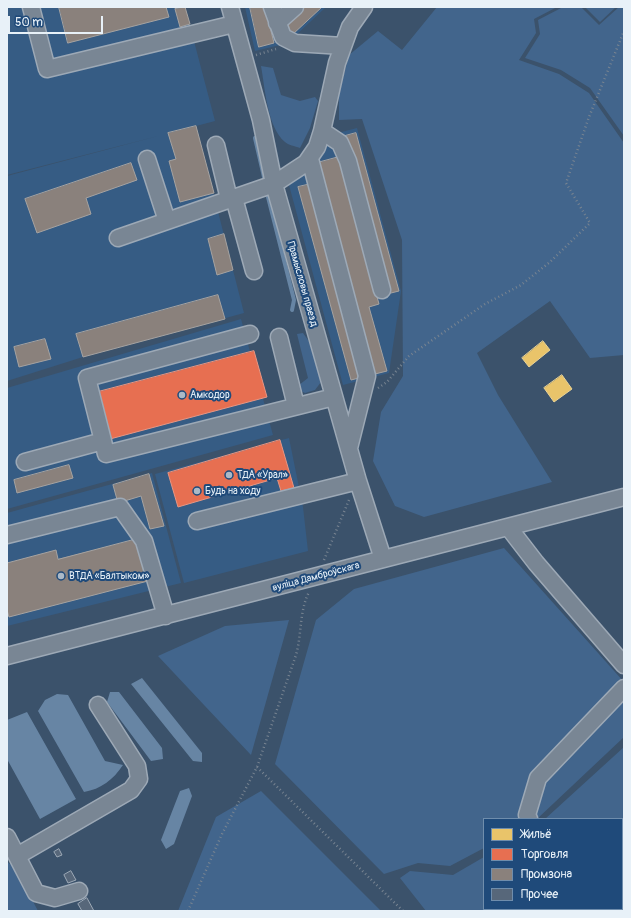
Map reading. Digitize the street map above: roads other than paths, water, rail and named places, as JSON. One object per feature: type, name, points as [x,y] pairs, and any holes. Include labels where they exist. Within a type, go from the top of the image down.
[{"type":"street","points":[[31,7],[47,69],[234,24]]},
{"type":"street","name":"Прамысловы праезд","points":[[230,7],[261,120],[274,184],[358,481],[383,559]]},
{"type":"street","points":[[272,7],[283,37],[295,43],[343,46]]},
{"type":"street","points":[[277,23],[295,7]]},
{"type":"street","points":[[118,238],[274,184],[310,159],[317,147],[322,132],[332,85],[343,46],[350,27],[364,7]]},
{"type":"street","points":[[322,132],[340,143],[348,161],[382,290]]},
{"type":"street","points":[[216,145],[254,271]]},
{"type":"street","points":[[310,159],[367,376],[349,450]]},
{"type":"street","points":[[147,160],[167,221]]},
{"type":"street","points":[[250,334],[87,378],[106,454],[334,396]]},
{"type":"street","points":[[279,337],[296,406]]},
{"type":"street","points":[[25,462],[103,441]]},
{"type":"street","points":[[197,521],[358,481]]},
{"type":"street","name":"вуліца Дамброўскага","points":[[7,656],[624,497]]},
{"type":"street","points":[[7,535],[120,507],[144,541],[166,616]]},
{"type":"street","points":[[508,528],[536,563],[624,665]]},
{"type":"street","points":[[529,818],[527,815],[538,778],[624,688]]},
{"type":"street","points":[[17,856],[131,790],[139,779],[137,766],[98,705]]},
{"type":"street","points":[[7,837],[36,893],[55,898],[79,891]]},
{"type":"waterway","points":[[255,138],[264,177]]},
{"type":"waterway","points":[[268,197],[294,300],[292,310]]},
{"type":"place","name":"Амкодор","points":[[182,395]]},
{"type":"place","name":"ТДА «Урал»","points":[[229,475]]},
{"type":"place","name":"Будь на ходу","points":[[197,491]]},
{"type":"place","name":"ВТДА «Балтыком»","points":[[61,576]]}]
